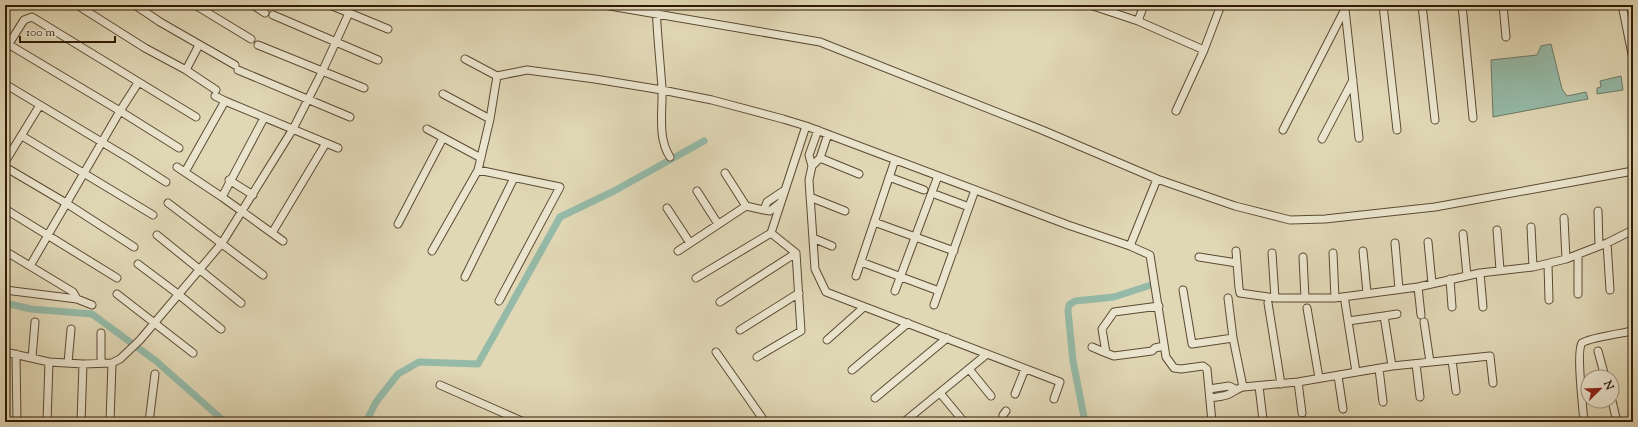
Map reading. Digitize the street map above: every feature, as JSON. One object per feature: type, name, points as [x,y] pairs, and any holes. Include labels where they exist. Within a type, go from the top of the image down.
[{"type":"street","points":[[77,5],[145,48],[186,70],[225,101],[338,148]]},
{"type":"street","points":[[135,5],[236,67],[308,100],[350,117]]},
{"type":"street","points":[[195,5],[251,39]]},
{"type":"street","points":[[253,5],[265,13]]},
{"type":"street","points":[[330,5],[388,29]]},
{"type":"street","points":[[604,5],[757,30],[827,44],[1042,130],[1157,179],[1235,206],[1290,220],[1307,220],[1435,207],[1633,171]]},
{"type":"street","points":[[656,5],[662,90],[662,136],[666,151],[670,157]]},
{"type":"street","points":[[1090,5],[1138,21],[1204,50]]},
{"type":"street","points":[[1138,21],[1144,5]]},
{"type":"street","points":[[1176,111],[1204,50],[1221,5]]},
{"type":"street","points":[[1383,5],[1397,130]]},
{"type":"street","points":[[1422,5],[1435,120]]},
{"type":"street","points":[[1462,5],[1474,118]]},
{"type":"street","points":[[1503,5],[1506,37]]},
{"type":"street","points":[[1622,5],[1633,59]]},
{"type":"street","points":[[1345,7],[1359,138]]},
{"type":"street","points":[[1283,130],[1345,7]]},
{"type":"street","points":[[5,352],[49,362],[83,364],[112,363],[128,353],[222,243],[293,129],[322,72],[349,13]]},
{"type":"street","points":[[273,15],[378,60]]},
{"type":"street","points":[[179,148],[120,111],[7,47],[24,20],[32,17],[196,117]]},
{"type":"street","points":[[186,70],[199,45]]},
{"type":"street","points":[[258,45],[364,88]]},
{"type":"street","points":[[466,60],[497,76],[527,70],[662,90],[712,100],[806,126],[1068,226],[1130,246],[1150,255],[1166,357],[1174,368],[1181,370],[1203,366],[1207,369],[1212,422]]},
{"type":"street","points":[[432,251],[478,170],[490,119],[497,76]]},
{"type":"street","points":[[1322,139],[1353,80]]},
{"type":"street","points":[[30,266],[120,111],[138,83]]},
{"type":"street","points":[[5,84],[103,142],[166,182]]},
{"type":"street","points":[[443,94],[490,119]]},
{"type":"street","points":[[185,172],[225,101]]},
{"type":"street","points":[[5,162],[40,105]]},
{"type":"street","points":[[222,197],[229,180],[264,118]]},
{"type":"street","points":[[696,278],[771,233],[806,126]]},
{"type":"street","points":[[427,129],[481,158]]},
{"type":"street","points":[[818,130],[809,155],[812,166],[809,180],[815,268],[826,292],[1060,382],[1054,399]]},
{"type":"street","points":[[812,166],[820,158],[828,134]]},
{"type":"street","points":[[22,136],[85,172],[153,215]]},
{"type":"street","points":[[398,224],[443,138]]},
{"type":"street","points":[[272,233],[326,143]]},
{"type":"street","points":[[820,158],[858,174]]},
{"type":"street","points":[[856,276],[895,160]]},
{"type":"street","points":[[5,167],[66,203],[134,247]]},
{"type":"street","points":[[177,167],[283,241]]},
{"type":"street","points":[[478,170],[560,187],[499,301]]},
{"type":"street","points":[[725,173],[746,206],[770,211],[780,203]]},
{"type":"street","points":[[895,291],[938,176]]},
{"type":"street","points":[[889,177],[924,190]]},
{"type":"street","points":[[465,277],[514,178]]},
{"type":"street","points":[[1130,246],[1157,179]]},
{"type":"street","points":[[229,180],[253,195]]},
{"type":"street","points":[[764,210],[767,202],[785,190]]},
{"type":"street","points":[[934,305],[975,190]]},
{"type":"street","points":[[697,192],[718,224]]},
{"type":"street","points":[[937,195],[969,207]]},
{"type":"street","points":[[810,197],[845,210]]},
{"type":"street","points":[[168,203],[263,275]]},
{"type":"street","points":[[678,251],[746,206]]},
{"type":"street","points":[[667,208],[690,244]]},
{"type":"street","points":[[5,209],[117,278]]},
{"type":"street","points":[[1598,212],[1599,246]]},
{"type":"street","points":[[1564,218],[1566,259]]},
{"type":"street","points":[[874,222],[954,251]]},
{"type":"street","points":[[1531,227],[1534,267]]},
{"type":"street","points":[[1497,230],[1500,270]]},
{"type":"street","points":[[1236,251],[1240,292],[1275,298],[1336,298],[1418,286],[1480,273],[1548,264],[1578,256],[1631,232]]},
{"type":"street","points":[[758,357],[801,331],[796,253],[771,233]]},
{"type":"street","points":[[1463,234],[1466,276]]},
{"type":"street","points":[[157,235],[201,269],[241,303]]},
{"type":"street","points":[[813,238],[832,246]]},
{"type":"street","points":[[1428,242],[1432,283]]},
{"type":"street","points":[[1607,243],[1610,290]]},
{"type":"street","points":[[1395,244],[1399,289]]},
{"type":"street","points":[[5,251],[73,292],[77,299]]},
{"type":"street","points":[[1363,251],[1367,293]]},
{"type":"street","points":[[720,302],[796,253]]},
{"type":"street","points":[[1272,253],[1275,298]]},
{"type":"street","points":[[1333,253],[1336,298]]},
{"type":"street","points":[[1578,256],[1578,294]]},
{"type":"street","points":[[1303,257],[1305,298]]},
{"type":"street","points":[[1199,258],[1237,263]]},
{"type":"street","points":[[861,262],[939,291]]},
{"type":"street","points":[[138,264],[221,329]]},
{"type":"street","points":[[1548,264],[1549,300]]},
{"type":"street","points":[[1480,273],[1483,307]]},
{"type":"street","points":[[1450,279],[1452,307]]},
{"type":"street","points":[[1418,286],[1430,362]]},
{"type":"street","points":[[5,290],[77,299],[92,305]]},
{"type":"street","points":[[1184,290],[1192,344],[1233,338]]},
{"type":"street","points":[[740,330],[798,293]]},
{"type":"street","points":[[117,294],[193,353]]},
{"type":"street","points":[[1228,298],[1233,338],[1243,388]]},
{"type":"street","points":[[1345,302],[1356,372]]},
{"type":"street","points":[[1268,304],[1281,384]]},
{"type":"street","points":[[1106,353],[1102,329],[1114,312],[1159,306]]},
{"type":"street","points":[[827,340],[864,307]]},
{"type":"street","points":[[1307,308],[1319,378]]},
{"type":"street","points":[[1348,321],[1397,314]]},
{"type":"street","points":[[1384,316],[1392,366]]},
{"type":"street","points":[[32,358],[35,322]]},
{"type":"street","points":[[852,370],[908,323]]},
{"type":"street","points":[[68,363],[71,329]]},
{"type":"street","points":[[1584,422],[1579,349],[1581,344],[1590,340],[1633,331]]},
{"type":"street","points":[[101,333],[101,363]]},
{"type":"street","points":[[875,398],[947,338]]},
{"type":"street","points":[[1092,347],[1114,356],[1152,351],[1155,348],[1164,346]]},
{"type":"street","points":[[1152,351],[1166,357]]},
{"type":"street","points":[[1598,351],[1603,369]]},
{"type":"street","points":[[716,352],[765,422]]},
{"type":"street","points":[[16,354],[16,422]]},
{"type":"street","points":[[910,420],[987,354]]},
{"type":"street","points":[[1209,389],[1229,386],[1235,389],[1281,384],[1338,376],[1392,366],[1490,356],[1493,382]]},
{"type":"street","points":[[1452,360],[1456,391]]},
{"type":"street","points":[[47,422],[49,362]]},
{"type":"street","points":[[110,422],[112,363]]},
{"type":"street","points":[[81,422],[83,364]]},
{"type":"street","points":[[1416,364],[1420,397]]},
{"type":"street","points":[[969,369],[991,396]]},
{"type":"street","points":[[1015,394],[1025,369]]},
{"type":"street","points":[[1379,369],[1383,402]]},
{"type":"street","points":[[149,422],[155,374]]},
{"type":"street","points":[[1338,376],[1343,409]]},
{"type":"street","points":[[1298,382],[1302,414]]},
{"type":"street","points":[[440,385],[524,422]]},
{"type":"street","points":[[1259,386],[1263,420]]},
{"type":"street","points":[[1210,398],[1231,393],[1235,389]]},
{"type":"street","points":[[940,393],[964,422]]},
{"type":"street","points":[[1614,409],[1617,422]]},
{"type":"street","points":[[1002,422],[1003,415],[1006,411]]},
{"type":"street","points":[[1626,422],[1633,420]]},
{"type":"shaded area","points":[[1551,44],[1562,89],[1567,96],[1586,92],[1588,99],[1493,117],[1491,60],[1537,55],[1541,46]]},
{"type":"shaded area","points":[[1621,76],[1623,90],[1597,94],[1597,88],[1601,87],[1600,81]]},
{"type":"waterway","points":[[366,422],[376,402],[398,374],[419,362],[478,364],[560,217],[614,191],[704,141]]},
{"type":"waterway","points":[[1085,422],[1073,361],[1068,311],[1069,305],[1075,301],[1114,297],[1151,285]]},
{"type":"waterway","points":[[5,303],[31,309],[92,314],[156,361],[225,422]]}]
